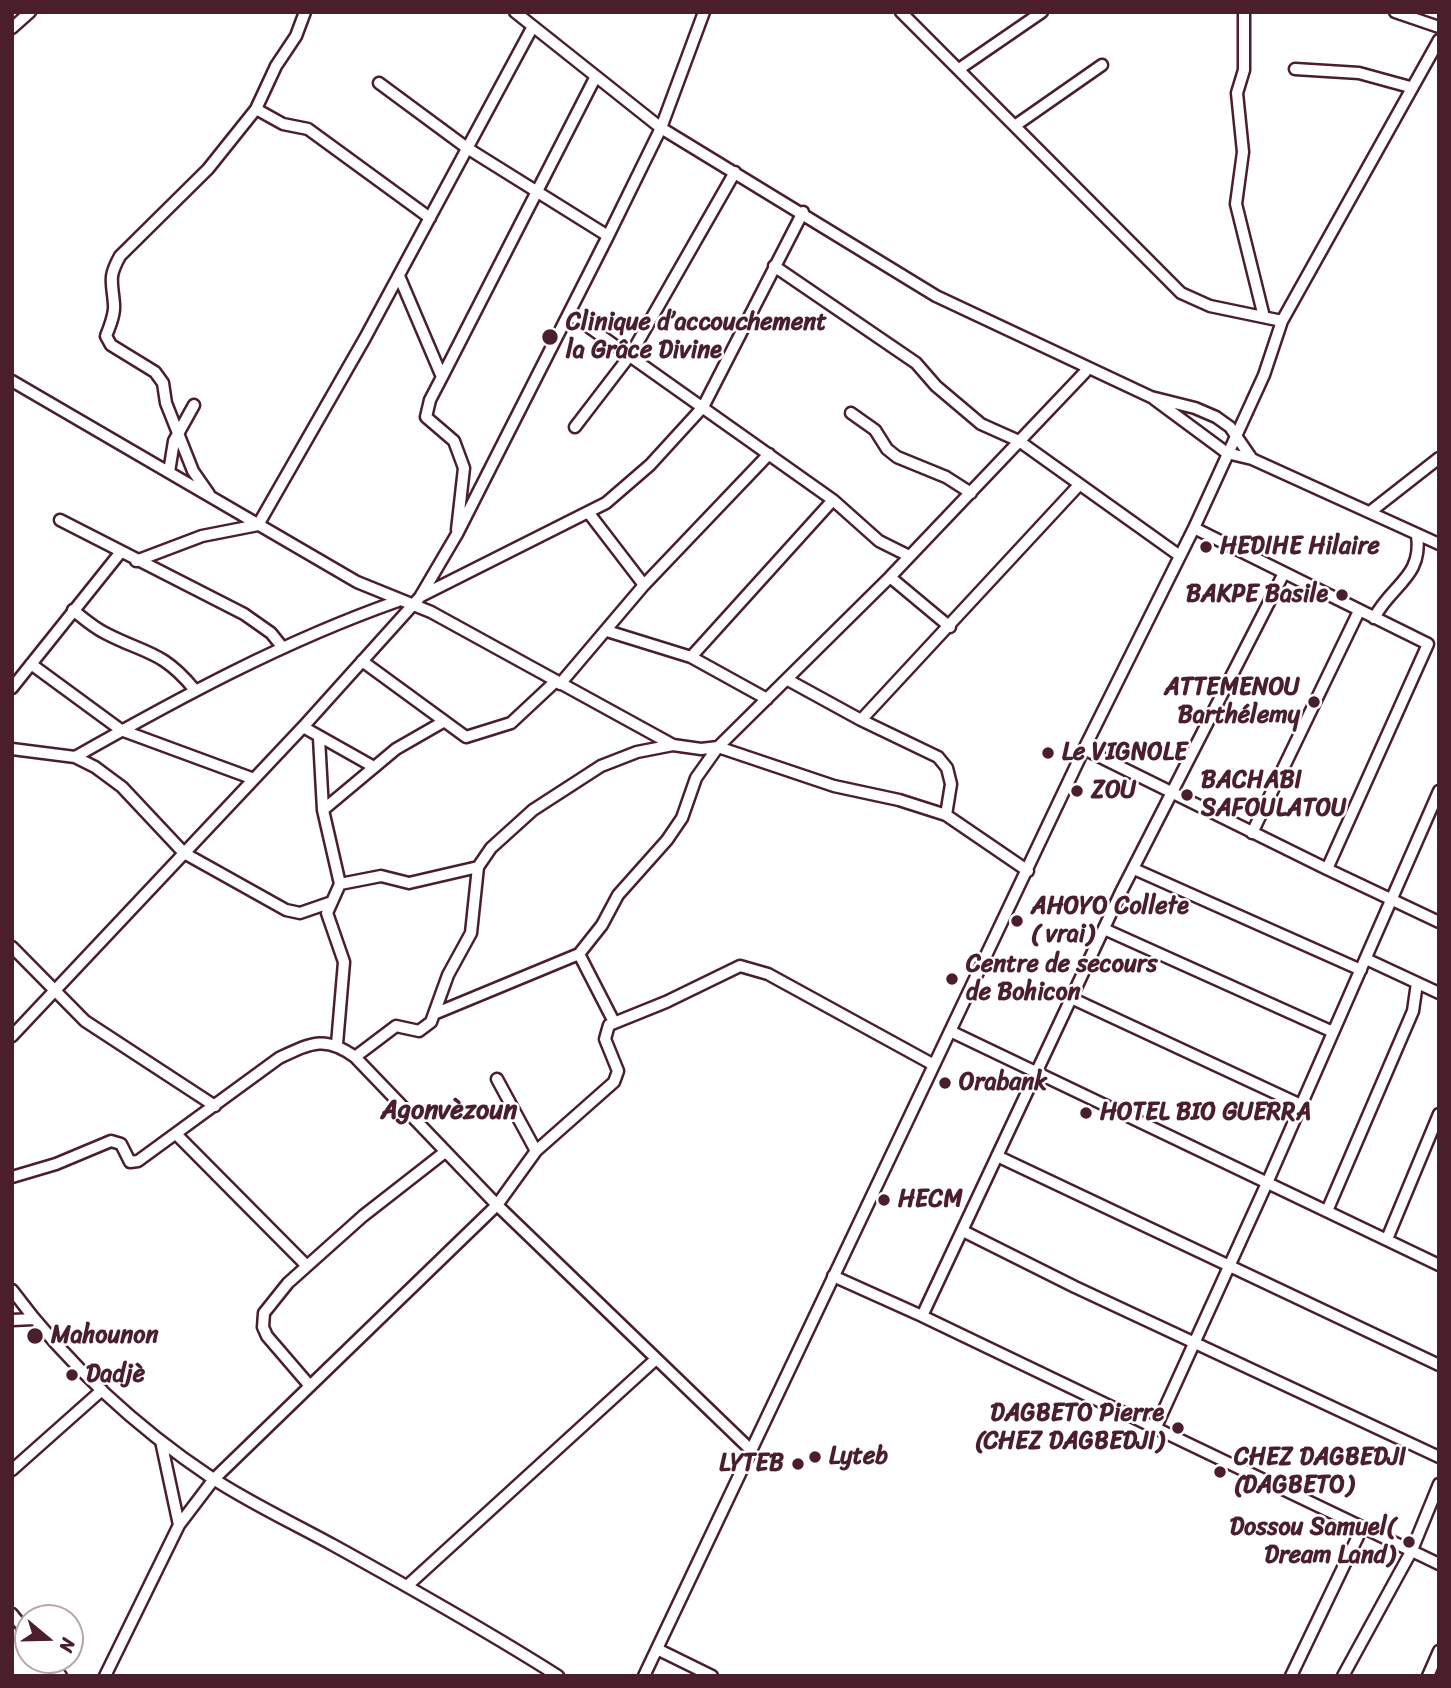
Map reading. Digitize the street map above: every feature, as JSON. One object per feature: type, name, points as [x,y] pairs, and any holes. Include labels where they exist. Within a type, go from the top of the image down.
[{"type":"street","points":[[12,28],[30,12]]},
{"type":"street","points":[[212,498],[193,471],[159,378],[111,345],[106,336],[114,305],[110,282],[112,270],[120,256],[208,169],[256,109],[276,66],[296,36],[305,12]]},
{"type":"street","points":[[515,12],[661,128],[803,212],[936,296],[1151,397],[1208,413],[1224,421],[1252,459]]},
{"type":"street","points":[[12,1036],[303,727],[417,601],[457,534],[661,128],[704,12]]},
{"type":"street","points":[[901,12],[1181,293],[1210,306],[1282,320]]},
{"type":"street","points":[[959,69],[1042,12]]},
{"type":"street","points":[[1244,12],[1244,69],[1237,93],[1243,152],[1236,204],[1264,317]]},
{"type":"street","points":[[1395,12],[1439,27]]},
{"type":"street","points":[[136,561],[202,536],[258,524],[398,276],[533,28]]},
{"type":"street","points":[[643,1676],[1084,749],[1194,527],[1264,375],[1282,320],[1410,87],[1439,40]]},
{"type":"street","points":[[1016,125],[1102,65]]},
{"type":"street","points":[[1295,69],[1359,73],[1410,87]]},
{"type":"street","points":[[457,534],[464,468],[454,441],[426,417],[430,400],[595,78]]},
{"type":"street","points":[[379,83],[467,148],[608,236]]},
{"type":"street","points":[[256,109],[283,124],[308,130],[430,218]]},
{"type":"street","points":[[575,427],[631,354],[735,172]]},
{"type":"street","points":[[75,757],[194,689],[282,648],[398,601],[417,601],[588,512],[627,488],[703,407],[803,212]]},
{"type":"street","points":[[774,266],[916,363],[936,386],[981,424],[1019,441],[1180,556]]},
{"type":"street","points":[[398,276],[442,377]]},
{"type":"street","points":[[569,313],[631,354],[833,500],[879,541],[909,556]]},
{"type":"street","points":[[434,1014],[579,954],[602,925],[618,895],[667,840],[682,818],[696,778],[718,747],[890,577],[1088,369]]},
{"type":"street","points":[[12,381],[357,582],[398,601]]},
{"type":"street","points":[[1151,397],[1227,453],[1252,459],[1439,544]]},
{"type":"street","points":[[169,472],[178,432],[194,405]]},
{"type":"street","points":[[851,412],[875,430],[887,449],[897,457],[946,477],[971,493]]},
{"type":"street","points":[[362,661],[466,737],[483,734],[517,719],[558,683],[607,631],[644,585],[769,454]]},
{"type":"street","points":[[1370,512],[1439,458]]},
{"type":"street","points":[[860,720],[950,627],[1079,485]]},
{"type":"street","points":[[691,657],[833,500]]},
{"type":"street","points":[[588,512],[644,585]]},
{"type":"street","points":[[60,520],[244,614],[271,633],[282,648]]},
{"type":"street","points":[[1194,527],[1439,652]]},
{"type":"street","points":[[1374,618],[1387,596],[1416,564],[1420,554],[1417,535]]},
{"type":"street","points":[[12,688],[17,677],[31,664],[120,553]]},
{"type":"street","points":[[922,1315],[1133,869],[1284,573]]},
{"type":"street","points":[[890,577],[950,627]]},
{"type":"street","points":[[417,601],[558,683],[673,745],[701,749],[718,747],[834,786],[899,800],[946,815],[1028,871]]},
{"type":"street","points":[[73,610],[104,633],[155,653],[181,674],[194,689]]},
{"type":"street","points":[[1252,833],[1359,611]]},
{"type":"street","points":[[607,631],[691,657],[767,699]]},
{"type":"street","points":[[1327,869],[1428,645]]},
{"type":"street","points":[[31,664],[121,730],[254,779]]},
{"type":"street","points":[[788,680],[944,762],[951,784],[946,815]]},
{"type":"street","points":[[323,810],[396,749],[443,722]]},
{"type":"street","points":[[303,727],[374,768]]},
{"type":"street","points":[[319,738],[323,810],[340,884],[329,902],[328,919],[345,967],[337,1044]]},
{"type":"street","points":[[355,1057],[396,1026],[404,1025],[415,1031],[424,1029],[434,1014],[448,975],[471,933],[478,867],[491,848],[533,810],[566,787],[625,757],[673,745]]},
{"type":"street","points":[[1084,749],[1391,901],[1439,922]]},
{"type":"street","points":[[12,750],[75,757],[95,766],[122,786],[184,853],[294,913],[308,911],[329,902]]},
{"type":"street","points":[[1156,1427],[1192,1342],[1267,1183],[1439,791]]},
{"type":"street","points":[[1427,820],[1439,825]]},
{"type":"street","points":[[340,884],[381,876],[409,884],[478,867]]},
{"type":"street","points":[[1133,869],[1361,970]]},
{"type":"street","points":[[1104,929],[1333,1032]]},
{"type":"street","points":[[12,947],[102,1034],[215,1106]]},
{"type":"street","points":[[579,954],[614,1021]]},
{"type":"street","points":[[1366,959],[1439,993]]},
{"type":"street","points":[[105,1676],[179,1525],[214,1479],[497,1205],[536,1151],[617,1077],[618,1071],[605,1039],[605,1031],[614,1021],[666,1002],[731,969],[740,966],[754,967],[934,1065]]},
{"type":"street","points":[[1327,1211],[1413,1011],[1417,983]]},
{"type":"street","points":[[1071,998],[1301,1105]]},
{"type":"street","points":[[950,1031],[1439,1265]]},
{"type":"street","points":[[12,1177],[56,1164],[111,1141],[121,1144],[133,1162],[176,1134],[279,1058],[314,1044],[337,1044],[355,1057],[497,1205],[751,1451]]},
{"type":"street","points":[[497,1079],[536,1151]]},
{"type":"street","points":[[1387,1239],[1439,1114]]},
{"type":"street","points":[[176,1134],[307,1266]]},
{"type":"street","points":[[310,1386],[263,1327],[264,1314],[271,1301],[363,1216],[445,1152]]},
{"type":"street","points":[[997,1156],[1439,1365]]},
{"type":"street","points":[[963,1231],[1439,1457]]},
{"type":"street","points":[[833,1276],[922,1315],[1439,1564]]},
{"type":"street","points":[[12,1290],[34,1319],[102,1390],[161,1441],[214,1479],[407,1586],[558,1676]]},
{"type":"street","points":[[12,1320],[34,1319]]},
{"type":"street","points":[[407,1586],[656,1359]]},
{"type":"street","points":[[12,1470],[102,1390]]},
{"type":"street","points":[[161,1441],[179,1525]]},
{"type":"street","points":[[1343,1676],[1412,1550],[1439,1484]]},
{"type":"street","points":[[1291,1676],[1362,1528]]},
{"type":"street","points":[[657,1648],[712,1676]]},
{"type":"street","points":[[1428,1676],[1439,1651]]},
{"type":"place","name":"Clinique d’accouchement la Grâce Divine","points":[[550,337]]},
{"type":"place","name":"HEDIHE Hilaire","points":[[1206,547]]},
{"type":"place","name":"BAKPE Basile","points":[[1342,595]]},
{"type":"place","name":"ATTEMENOU Barthélemy","points":[[1314,702]]},
{"type":"place","name":"Le VIGNOLE","points":[[1048,753]]},
{"type":"place","name":"ZOU","points":[[1077,791]]},
{"type":"place","name":"BACHABI SAFOULATOU","points":[[1187,795]]},
{"type":"place","name":"AHOYO Collete ( vrai)","points":[[1017,921]]},
{"type":"place","name":"Centre de secours de Bohicon","points":[[952,979]]},
{"type":"place","name":"Orabank","points":[[945,1083]]},
{"type":"place","name":"HOTEL BIO GUERRA","points":[[1086,1113]]},
{"type":"place","name":"HECM","points":[[884,1200]]},
{"type":"place","name":"Mahounon","points":[[35,1336]]},
{"type":"place","name":"Dadjè","points":[[72,1375]]},
{"type":"place","name":"DAGBETO Pierre (CHEZ DAGBEDJI)","points":[[1178,1428]]},
{"type":"place","name":"Lyteb","points":[[815,1457]]},
{"type":"place","name":"LYTEB","points":[[798,1464]]},
{"type":"place","name":"CHEZ DAGBEDJI (DAGBETO)","points":[[1220,1472]]},
{"type":"place","name":"Dossou Samuel( Dream Land)","points":[[1409,1542]]},
{"type":"district","name":"Agonvèzoun","points":[[449,1111]]}]
